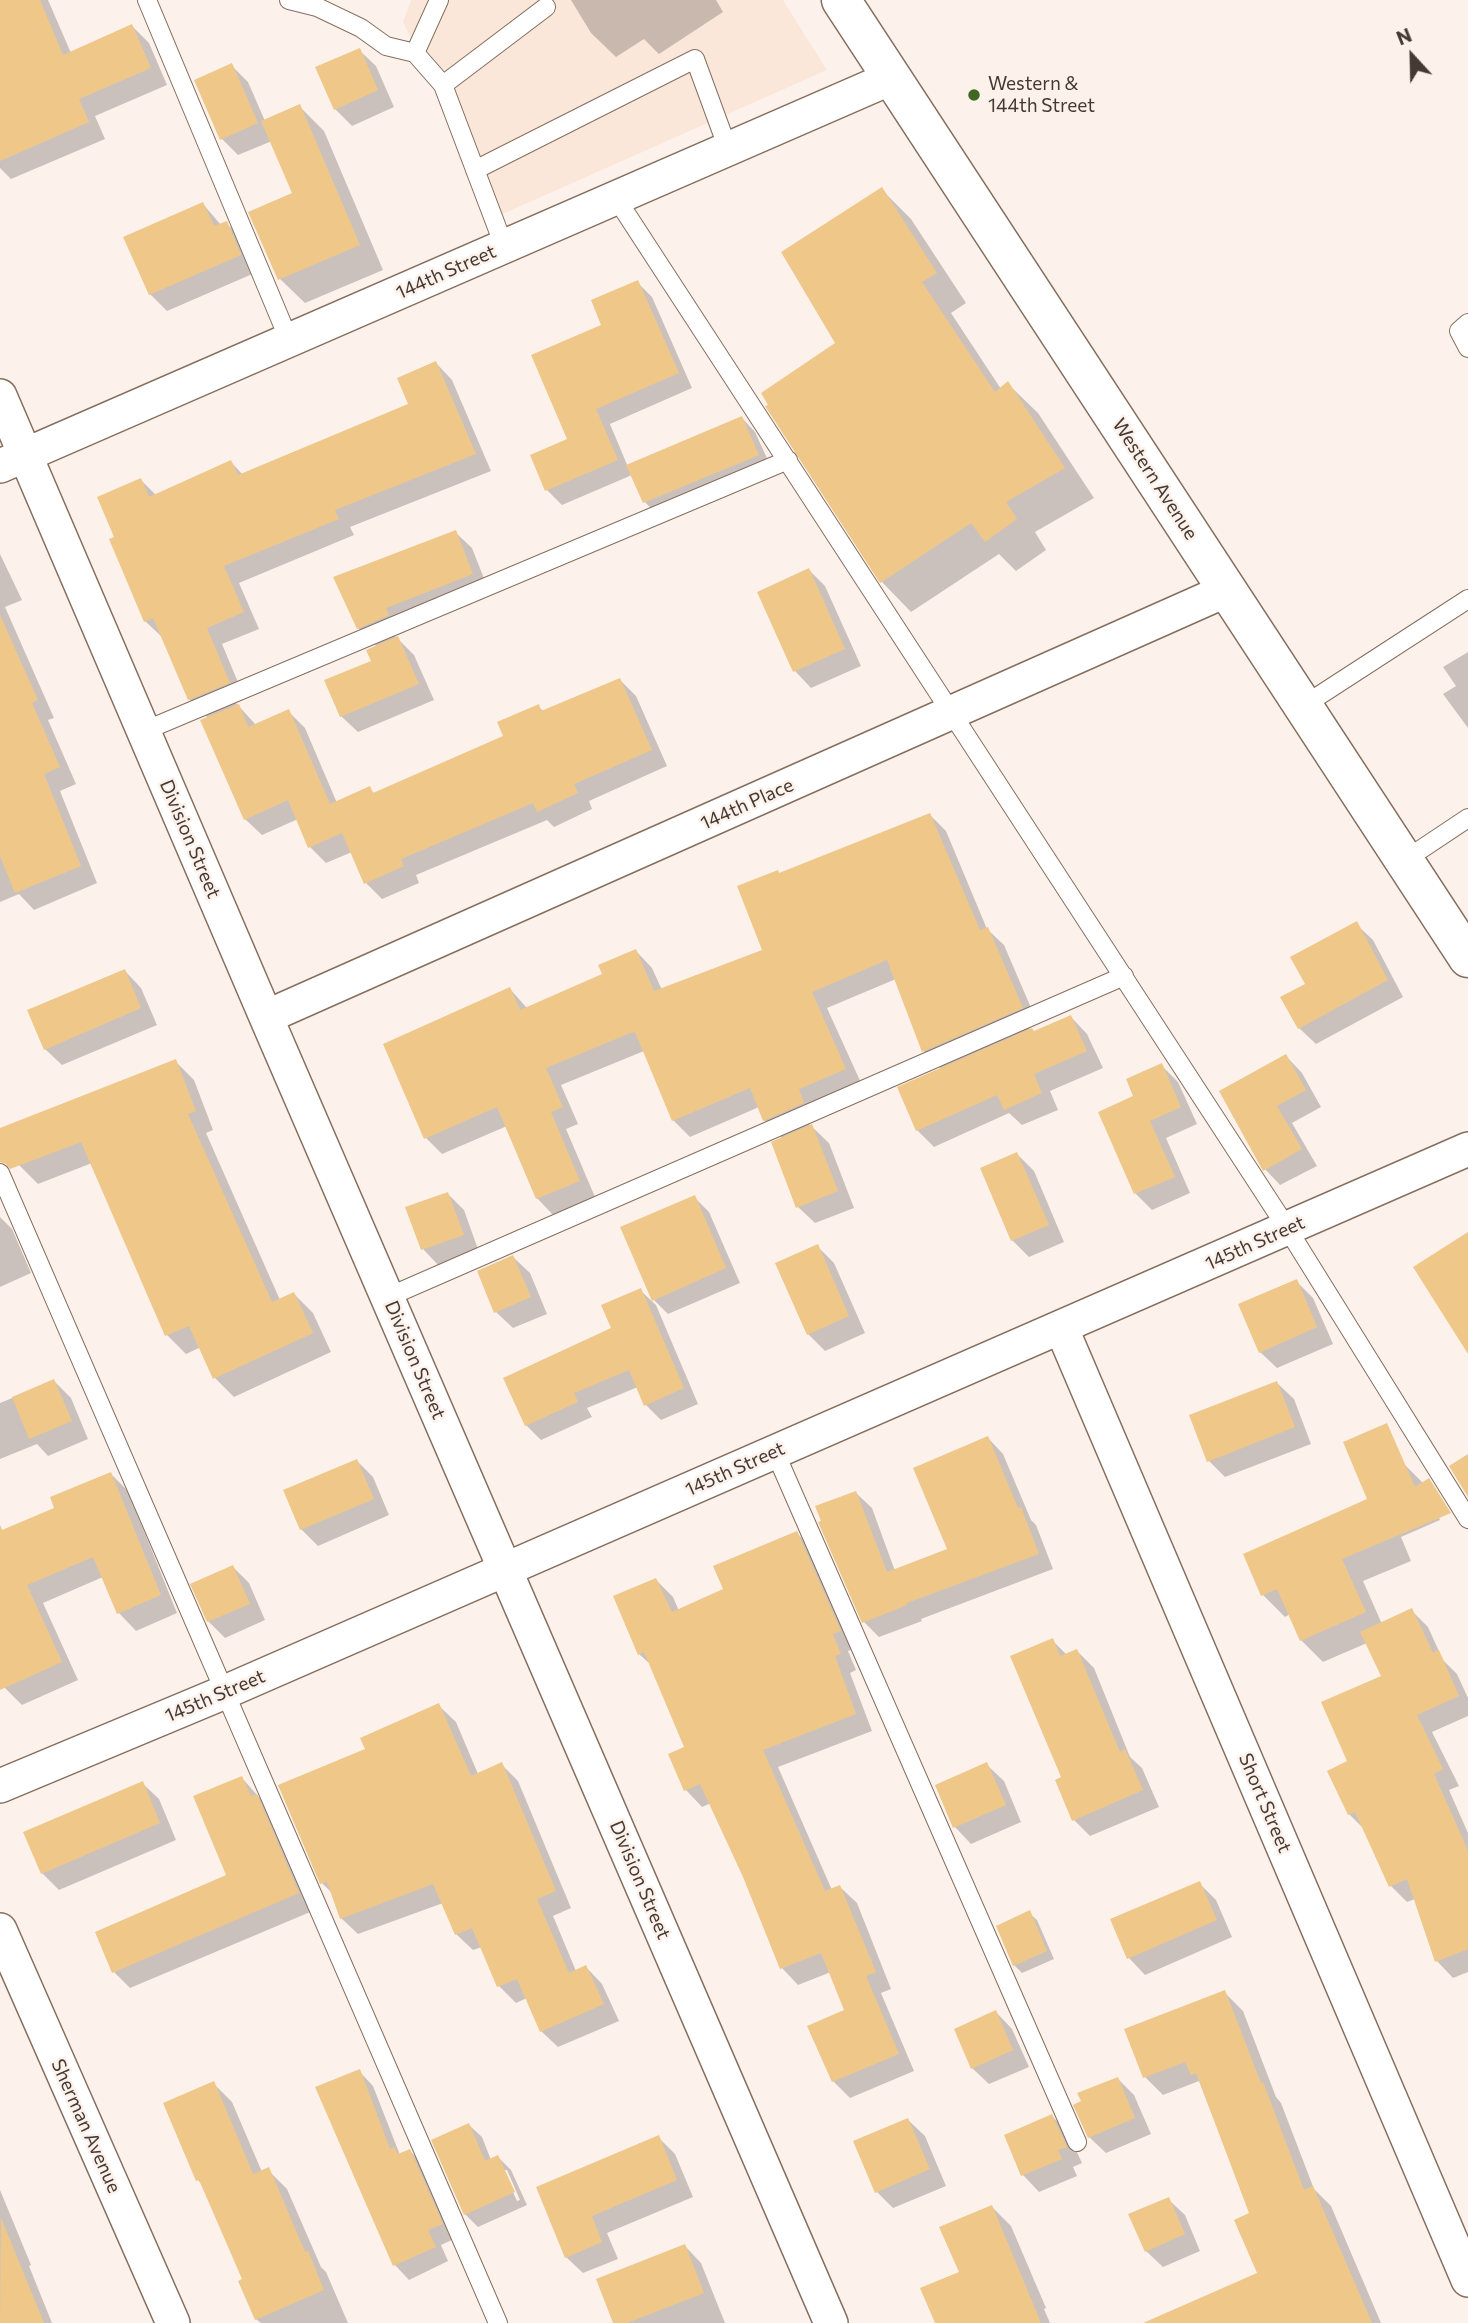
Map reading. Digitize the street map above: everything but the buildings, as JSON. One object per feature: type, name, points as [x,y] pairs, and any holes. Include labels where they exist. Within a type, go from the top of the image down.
[{"type":"main road","name":"Western Avenue","points":[[841,0],[1468,958]]},
{"type":"street","name":"144th Street","points":[[13,460],[891,78]]},
{"type":"street","name":"Division Street","points":[[0,396],[13,460],[144,731],[831,2323]]},
{"type":"street","name":"144th Place","points":[[266,1017],[1227,590]]},
{"type":"street","name":"145th Street","points":[[0,1786],[225,1692],[1468,1149]]},
{"type":"street","name":"Short Street","points":[[1061,1327],[1468,2280]]},
{"type":"street","name":"Sherman Avenue","points":[[0,1930],[173,2323]]},
{"type":"lane","points":[[147,0],[289,340]]},
{"type":"lane","points":[[289,0],[317,7],[361,28],[386,46],[415,53],[443,85],[504,246]]},
{"type":"lane","points":[[415,53],[439,0]]},
{"type":"lane","points":[[443,85],[546,7]]},
{"type":"lane","points":[[475,170],[695,59],[728,149]]},
{"type":"lane","points":[[616,198],[1287,1228],[1468,1518]]},
{"type":"lane","points":[[1468,323],[1459,331],[1468,348]]},
{"type":"lane","points":[[144,731],[788,460]]},
{"type":"lane","points":[[1303,706],[1468,599]]},
{"type":"lane","points":[[1405,860],[1468,818]]},
{"type":"lane","points":[[388,1297],[1124,976]]},
{"type":"lane","points":[[0,1173],[498,2323]]},
{"type":"lane","points":[[775,1452],[1077,2142]]},
{"type":"shaded area","points":[[411,0],[783,0],[827,70],[496,217],[403,22]]},
{"type":"place","name":"Western & 144th Street","points":[[974,95]]}]
